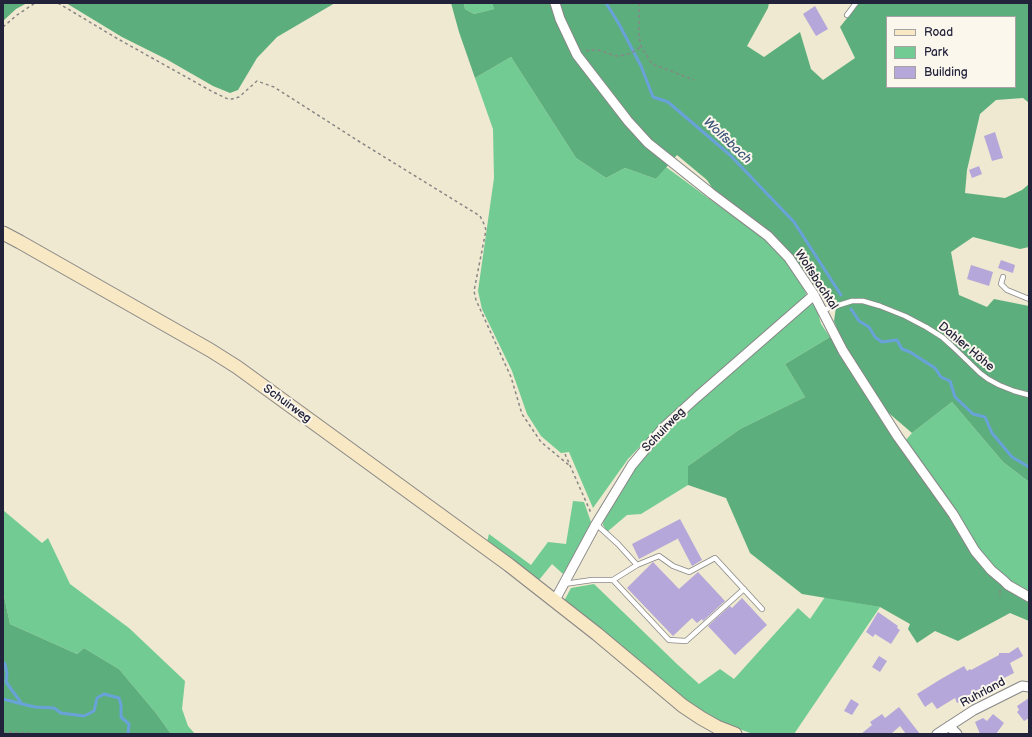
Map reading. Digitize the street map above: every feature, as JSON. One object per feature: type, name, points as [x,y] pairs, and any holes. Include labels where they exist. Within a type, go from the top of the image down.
[{"type":"main road","name":"Schuirweg","points":[[3,233],[210,350],[237,367],[509,565],[555,600],[700,718],[735,734]]},
{"type":"street","name":"Wolfsbachtal","points":[[555,3],[560,19],[576,55],[628,121],[648,143],[768,236],[789,258],[823,310],[843,351],[894,431],[953,514],[975,551],[999,578],[1029,597]]},
{"type":"street","name":"Schuirweg","points":[[555,600],[596,524],[632,465],[663,428],[814,295]]},
{"type":"street","name":"Ruhrland","points":[[937,734],[974,710],[1022,686],[1029,687]]},
{"type":"street","points":[[949,726],[956,734]]},
{"type":"lane","points":[[847,15],[856,3]]},
{"type":"lane","points":[[1003,277],[1001,284],[1006,290],[1029,299]]},
{"type":"lane","name":"Dahler Höhe","points":[[823,310],[852,301],[863,301],[880,306],[904,316],[942,337],[988,379],[1014,391],[1029,395]]},
{"type":"lane","points":[[596,524],[618,544],[637,566]]},
{"type":"lane","points":[[564,584],[592,580],[613,580],[637,566],[659,556],[673,566],[689,572],[715,558],[762,609]]},
{"type":"lane","points":[[613,580],[669,640],[686,641],[744,589]]},
{"type":"path","points":[[3,27],[35,3]]},
{"type":"path","points":[[58,3],[118,40],[228,99],[239,97],[257,81],[274,87],[480,216],[486,230],[474,291],[476,300],[511,377],[522,414],[541,442],[570,466]]},
{"type":"path","points":[[639,3],[639,36],[641,46],[652,64],[694,80]]},
{"type":"path","points":[[576,55],[589,50],[598,50],[616,56],[626,56],[638,50],[641,46]]},
{"type":"path","points":[[565,454],[596,524]]},
{"type":"path","points":[[1000,587],[1000,597]]},
{"type":"path","points":[[3,733],[42,734]]},
{"type":"green space","points":[[3,3],[27,3],[16,9],[3,21]]},
{"type":"green space","points":[[66,3],[335,3],[277,37],[257,58],[238,90],[230,93],[213,86],[166,59],[122,37]]},
{"type":"green space","points":[[451,3],[464,3],[465,9],[474,14],[494,9],[492,3],[769,3],[768,8],[747,46],[764,57],[800,32],[811,69],[823,80],[855,58],[840,27],[859,3],[1029,3],[1029,103],[1023,98],[996,100],[980,114],[967,170],[965,193],[1005,198],[1022,190],[1029,184],[1029,247],[1020,249],[973,237],[951,252],[959,295],[987,307],[994,299],[1029,306],[1029,482],[1003,462],[952,402],[912,433],[884,409],[844,346],[834,321],[837,300],[816,293],[795,258],[771,234],[715,192],[707,180],[677,155],[656,179],[625,168],[606,178],[576,158],[511,57],[475,78],[459,32]]},
{"type":"green space","points":[[464,3],[492,3],[494,9],[474,14],[465,9]]},
{"type":"green space","points":[[511,57],[576,158],[606,178],[625,168],[656,179],[666,167],[772,245],[784,257],[799,279],[806,293],[805,300],[661,425],[628,459],[593,508],[569,452],[561,453],[541,436],[527,414],[512,371],[482,309],[478,291],[494,178],[493,129],[475,78]]},
{"type":"green space","points":[[811,304],[816,305],[821,324],[830,337],[785,364],[805,397],[740,429],[688,466],[688,485],[641,514],[627,515],[607,532],[603,525],[604,517],[636,464],[665,430],[770,337]]},
{"type":"green space","points":[[830,337],[905,452],[944,508],[972,554],[1029,599],[1029,621],[1010,613],[958,641],[935,631],[917,643],[908,629],[910,624],[880,607],[802,594],[750,553],[726,498],[688,485],[688,466],[740,429],[805,397],[785,364]]},
{"type":"green space","points":[[952,402],[1003,462],[1029,482],[1029,593],[1010,582],[992,568],[978,550],[905,441],[912,433]]},
{"type":"green space","points":[[573,501],[584,502],[592,525],[563,574],[552,564],[539,580],[487,542],[489,534],[531,565],[548,542],[566,544]]},
{"type":"green space","points":[[3,510],[42,543],[48,538],[70,584],[129,628],[185,681],[182,709],[188,726],[195,734],[171,734],[156,713],[119,669],[84,648],[77,654],[10,624],[3,591]]},
{"type":"green space","points":[[594,584],[699,684],[720,669],[734,679],[798,608],[810,619],[825,597],[880,607],[794,734],[753,734],[717,721],[695,707],[564,601],[571,588]]},
{"type":"green space","points":[[3,591],[10,624],[77,654],[84,648],[119,669],[156,713],[171,734],[3,734]]},
{"type":"building","points":[[815,6],[828,29],[816,36],[803,14]]},
{"type":"building","points":[[995,132],[1003,158],[992,161],[984,136]]},
{"type":"building","points":[[979,166],[982,174],[972,178],[969,170]]},
{"type":"building","points":[[1001,260],[1015,265],[1013,273],[998,268]]},
{"type":"building","points":[[971,265],[993,272],[989,286],[967,279]]},
{"type":"building","points":[[680,519],[702,560],[692,566],[678,539],[679,538],[639,559],[632,544]]},
{"type":"building","points":[[653,562],[679,589],[698,572],[725,601],[703,621],[702,619],[697,623],[692,618],[673,636],[627,588]]},
{"type":"building","points":[[742,598],[767,625],[735,655],[708,626],[730,606],[732,608]]},
{"type":"building","points":[[878,612],[898,626],[897,628],[900,630],[891,644],[875,634],[873,637],[866,632]]},
{"type":"building","points":[[1018,647],[1023,656],[1010,663],[1014,673],[982,689],[983,692],[975,696],[974,694],[957,703],[955,698],[937,709],[932,702],[925,707],[917,694],[964,666],[967,671],[970,669],[971,670],[999,655],[999,653],[1009,653]]},
{"type":"building","points":[[879,656],[887,661],[880,672],[872,667]]},
{"type":"building","points":[[1029,698],[1029,718],[1024,721],[1017,712],[1019,710],[1017,706]]},
{"type":"building","points":[[851,699],[859,704],[852,715],[844,711]]},
{"type":"building","points":[[899,707],[920,734],[906,734],[900,726],[891,734],[861,734],[872,725],[870,722],[882,714],[885,718]]},
{"type":"building","points":[[993,714],[1004,723],[996,734],[980,734],[975,722],[983,718],[987,721]]},
{"type":"waterway","name":"Wolfsbach","points":[[606,3],[641,66],[653,97],[668,102],[730,155],[794,222],[841,295]]},
{"type":"waterway","name":"Wolfsbach","points":[[851,309],[859,321],[869,327],[875,337],[882,342],[897,340],[902,349],[910,352],[935,368],[941,377],[950,381],[955,397],[973,414],[985,417],[992,433],[1012,457],[1029,467]]},
{"type":"waterway","points":[[3,662],[5,664],[7,674],[6,682],[22,704],[35,707],[54,708],[61,713],[84,716],[94,711],[97,698],[104,694],[119,698],[121,705],[121,717],[129,724],[128,734]]},
{"type":"waterway","points":[[3,699],[22,704]]}]
